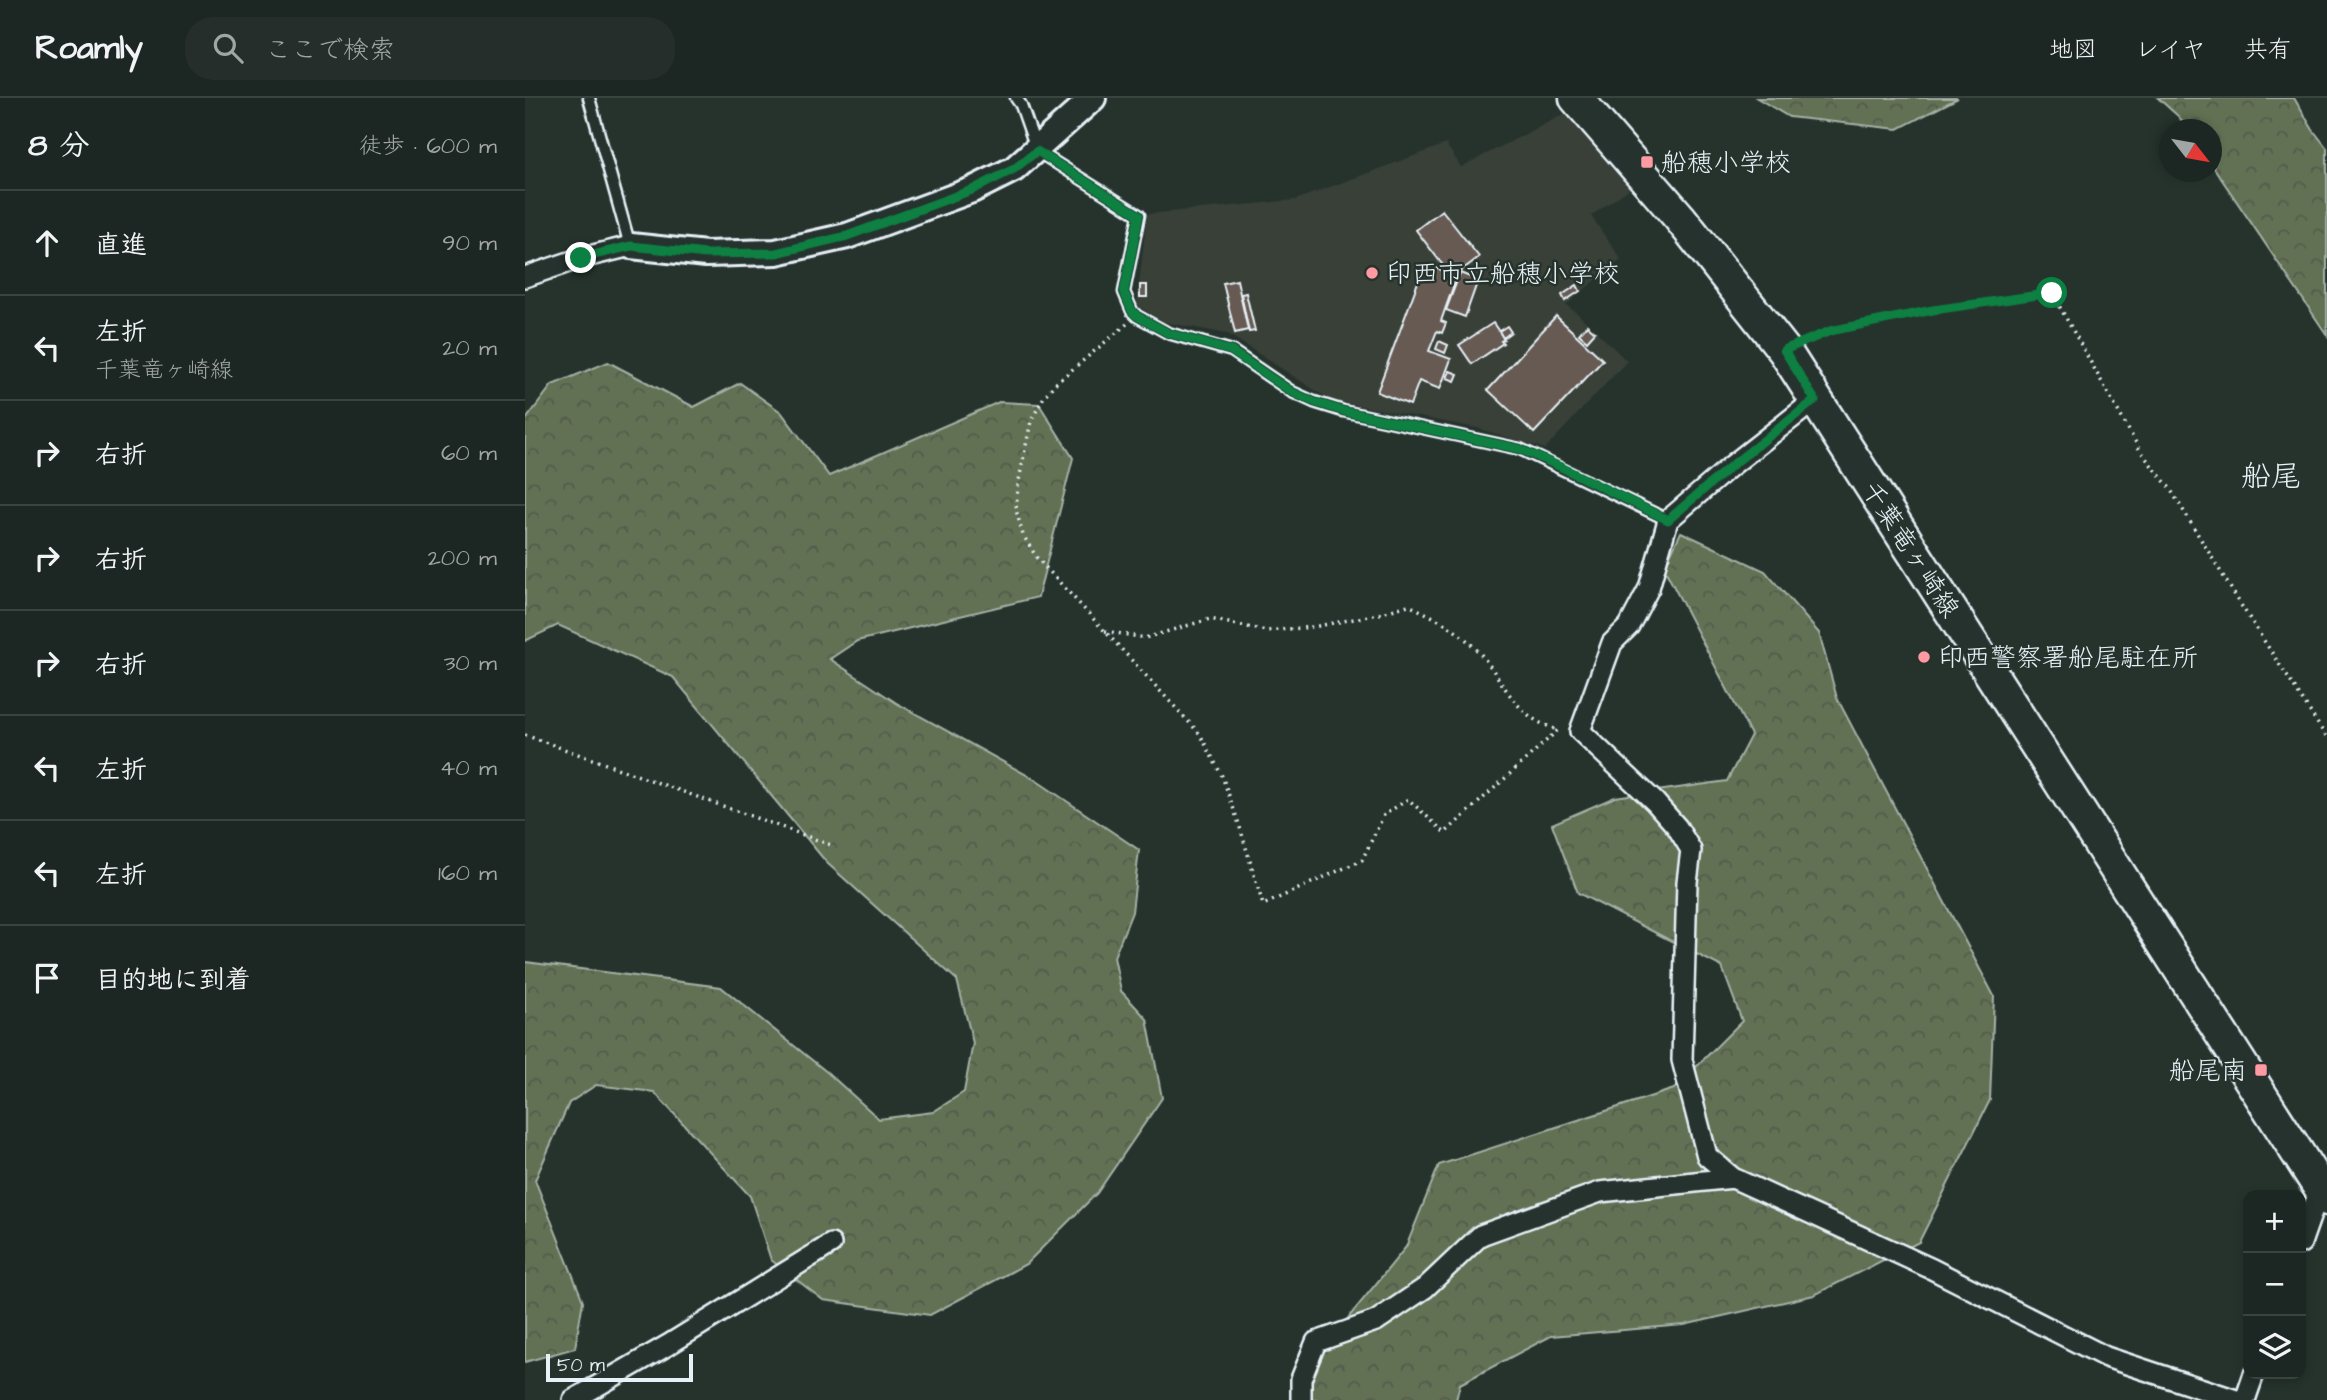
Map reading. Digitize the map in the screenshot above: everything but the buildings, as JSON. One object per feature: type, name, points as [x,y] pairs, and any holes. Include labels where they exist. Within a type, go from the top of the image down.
[{"type":"main road","name":"千葉竜ヶ崎線","points":[[1576,98],[1680,218],[1784,350],[2324,1194]]},
{"type":"street","points":[[525,277],[581,258],[631,246],[706,254],[776,253],[835,239],[972,190],[1014,169],[1093,98]]},
{"type":"street","points":[[1815,400],[1668,520],[1649,588],[1629,626],[1612,643],[1580,731],[1655,802],[1677,827],[1691,850],[1687,883],[1682,1060],[1707,1156],[1733,1178],[1884,1246],[2106,1357],[2237,1400]]},
{"type":"street","points":[[1301,1400],[1301,1379],[1316,1342],[1375,1321],[1425,1288],[1481,1235],[1600,1192],[1733,1178]]},
{"type":"street","points":[[2306,1232],[2324,1194]]},
{"type":"street","points":[[573,1400],[831,1244]]},
{"type":"street","points":[[2245,1400],[2252,1379]]},
{"type":"lane","points":[[589,98],[631,246]]},
{"type":"lane","points":[[1016,98],[1037,151],[1139,215],[1124,292],[1137,316],[1168,333],[1231,351],[1292,392],[1314,402],[1343,411],[1520,449],[1668,520]]},
{"type":"path","points":[[1784,350],[1830,331],[1933,310],[2052,293],[2141,452],[2169,486],[2241,605],[2327,738]]},
{"type":"path","points":[[1137,316],[1045,395],[1031,421],[1018,485],[1016,510],[1023,536],[1037,558],[1200,734],[1222,776],[1263,905],[1362,860],[1384,815],[1408,799],[1445,833],[1558,730]]},
{"type":"path","points":[[1105,631],[1145,638],[1210,619],[1266,631],[1313,627],[1379,614],[1408,604],[1455,630],[1478,651],[1515,702],[1536,721],[1558,730],[1580,731]]},
{"type":"path","points":[[525,734],[834,846]]},
{"type":"shaded area","name":"印西市立船穂小学校","points":[[1568,112],[1633,186],[1591,216],[1621,259],[1566,305],[1627,361],[1545,449],[1477,428],[1330,400],[1228,334],[1164,322],[1139,307],[1137,303],[1147,214],[1295,200],[1446,144],[1461,167]]},
{"type":"green space","points":[[1757,98],[1958,98],[1898,129],[1789,117]]},
{"type":"green space","points":[[2158,98],[2294,98],[2327,148],[2327,335],[2222,180],[2222,119],[2179,117]]},
{"type":"green space","points":[[608,362],[694,407],[740,383],[781,412],[829,476],[999,402],[1039,404],[1073,458],[1038,597],[857,641],[830,659],[898,704],[1034,779],[1139,850],[1132,912],[1114,957],[1121,991],[1147,1019],[1162,1098],[1097,1193],[1026,1264],[930,1315],[823,1300],[771,1260],[750,1196],[654,1092],[596,1085],[569,1103],[535,1180],[583,1301],[575,1348],[525,1362],[525,962],[721,987],[828,1073],[879,1119],[933,1112],[964,1092],[973,1043],[957,980],[827,863],[673,677],[558,625],[525,641],[525,421],[552,385]]},
{"type":"green space","points":[[1681,532],[1765,571],[1819,633],[1837,698],[1994,996],[1990,1100],[1919,1242],[1814,1295],[1684,1325],[1551,1336],[1460,1384],[1456,1400],[1295,1400],[1295,1383],[1406,1247],[1439,1165],[1674,1089],[1742,1021],[1722,967],[1578,893],[1552,824],[1615,797],[1727,781],[1751,735],[1664,568]]},
{"type":"place","name":"船穂小学校","points":[[1647,162]]},
{"type":"place","name":"印西市立船穂小学校","points":[[1372,273]]},
{"type":"place","name":"印西警察署船尾駐在所","points":[[1924,657]]},
{"type":"place","name":"船尾南","points":[[2261,1070]]},
{"type":"district","name":"船尾","points":[[2271,476]]},
{"type":"route","points":[[581,258],[631,246],[706,254],[776,253],[847,236],[972,190],[1014,169],[1037,151],[1139,215],[1124,292],[1132,311],[1155,328],[1231,351],[1246,359],[1261,373],[1314,402],[1343,411],[1520,449],[1668,520],[1815,400],[1784,350],[1830,331],[1933,310],[2052,293]]}]
